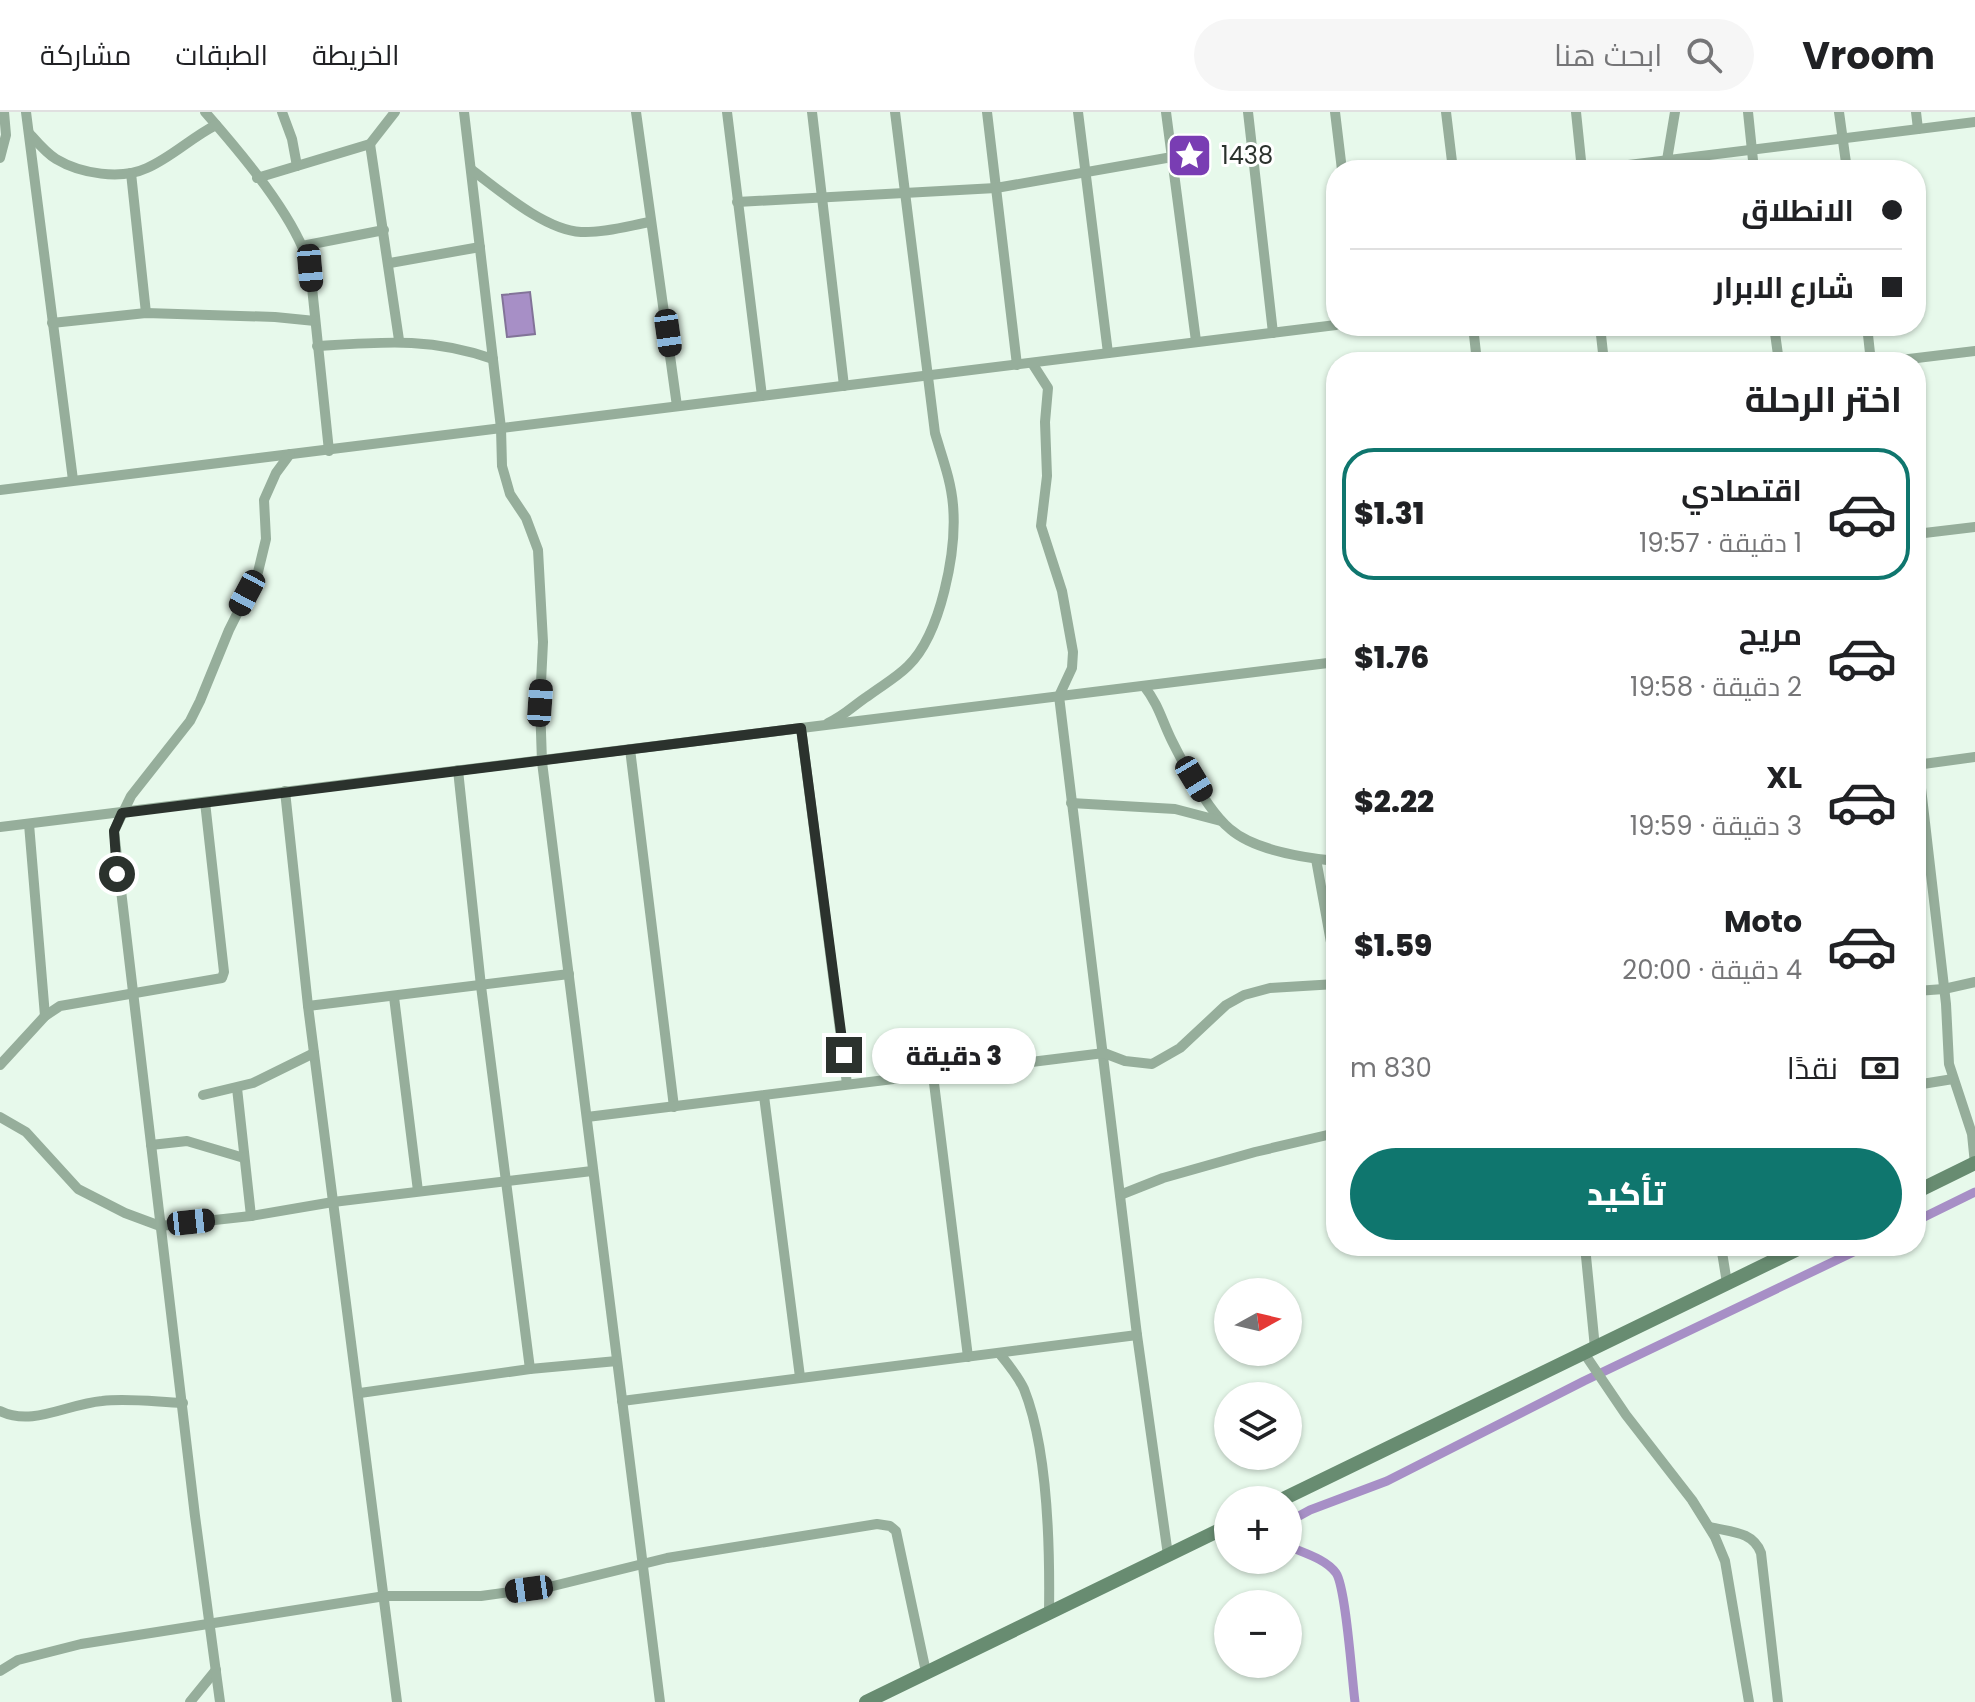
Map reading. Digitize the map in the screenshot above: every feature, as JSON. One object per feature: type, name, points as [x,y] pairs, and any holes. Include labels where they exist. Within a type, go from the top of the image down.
[{"type":"street","points":[[0,158],[6,135],[4,112]]},
{"type":"street","points":[[26,112],[73,480]]},
{"type":"street","points":[[205,112],[276,203],[302,246],[310,268],[329,451]]},
{"type":"street","points":[[282,112],[292,139],[297,166]]},
{"type":"street","points":[[257,178],[370,144],[395,112]]},
{"type":"street","points":[[464,112],[501,428],[502,466],[510,494],[532,532],[539,560],[543,642],[540,703],[542,762],[660,1702]]},
{"type":"street","points":[[636,112],[677,406]]},
{"type":"street","points":[[727,112],[762,396]]},
{"type":"street","points":[[812,112],[844,386]]},
{"type":"street","points":[[823,726],[845,715],[909,665],[928,639],[940,607],[949,562],[953,507],[949,480],[935,433],[895,112]]},
{"type":"street","points":[[987,112],[1017,365]]},
{"type":"street","points":[[1078,112],[1108,353]]},
{"type":"street","points":[[1166,112],[1196,341]]},
{"type":"street","points":[[1248,112],[1273,333]]},
{"type":"street","points":[[1335,112],[1341,160]]},
{"type":"street","points":[[1446,112],[1452,160]]},
{"type":"street","points":[[1576,112],[1583,160]]},
{"type":"street","points":[[1675,112],[1667,160],[1975,122]]},
{"type":"street","points":[[1748,112],[1752,160]]},
{"type":"street","points":[[1839,112],[1846,160]]},
{"type":"street","points":[[1916,112],[1918,129]]},
{"type":"street","points":[[28,132],[49,153],[66,163],[98,173],[131,173],[161,160],[194,136],[216,125]]},
{"type":"street","points":[[370,144],[399,340]]},
{"type":"street","points":[[737,202],[996,188],[1172,157]]},
{"type":"street","points":[[472,170],[530,212],[577,232],[599,232],[650,222]]},
{"type":"street","points":[[131,173],[146,313]]},
{"type":"street","points":[[302,246],[384,230]]},
{"type":"street","points":[[390,263],[480,247]]},
{"type":"street","points":[[52,323],[146,313],[315,321]]},
{"type":"street","points":[[0,490],[1326,326]]},
{"type":"street","points":[[317,346],[399,340],[464,349],[493,359]]},
{"type":"street","points":[[1926,357],[1975,351]]},
{"type":"street","points":[[1032,363],[1048,388],[1045,422],[1047,476],[1041,526],[1062,591],[1073,652],[1072,668],[1059,696],[1137,1335],[1168,1555]]},
{"type":"street","points":[[220,1702],[114,831],[144,778],[190,721],[200,701],[229,630],[258,572],[266,539],[264,500],[276,473],[290,454]]},
{"type":"street","points":[[1926,533],[1975,527]]},
{"type":"street","points":[[0,827],[1326,663]]},
{"type":"street","points":[[1144,686],[1154,698],[1171,739],[1221,821],[1253,843],[1326,860]]},
{"type":"street","points":[[801,728],[847,1084]]},
{"type":"street","points":[[630,749],[674,1107]]},
{"type":"street","points":[[1926,763],[1975,757]]},
{"type":"street","points":[[458,770],[481,986],[530,1369]]},
{"type":"street","points":[[285,791],[308,1006],[360,1393],[397,1702]]},
{"type":"street","points":[[0,1065],[45,1016],[60,1006],[222,978],[224,972],[205,802]]},
{"type":"street","points":[[1071,803],[1175,809],[1221,821]]},
{"type":"street","points":[[29,824],[45,1016]]},
{"type":"street","points":[[1926,839],[1944,989],[1949,1064],[1972,1134],[1975,1164],[1926,1187]]},
{"type":"street","points":[[1316,859],[1326,914]]},
{"type":"street","points":[[308,1006],[569,974]]},
{"type":"street","points":[[1926,990],[1975,982]]},
{"type":"street","points":[[587,1117],[1104,1053],[1125,1061],[1152,1064],[1180,1048],[1226,1005],[1244,995],[1270,988],[1326,985]]},
{"type":"street","points":[[394,997],[418,1191]]},
{"type":"street","points":[[203,1095],[253,1083],[314,1053]]},
{"type":"street","points":[[933,1075],[968,1357]]},
{"type":"street","points":[[1926,1083],[1953,1079]]},
{"type":"street","points":[[237,1088],[251,1216]]},
{"type":"street","points":[[764,1096],[800,1377]]},
{"type":"street","points":[[0,1117],[26,1132],[78,1189],[125,1213],[160,1226],[592,1171]]},
{"type":"street","points":[[1120,1195],[1163,1178],[1326,1135]]},
{"type":"street","points":[[151,1145],[187,1141],[244,1158]]},
{"type":"street","points":[[1585,1256],[1590,1350],[1604,1385],[1710,1527],[1725,1561],[1749,1702]]},
{"type":"street","points":[[1723,1256],[1727,1283]]},
{"type":"street","points":[[1302,1490],[1783,1256]]},
{"type":"street","points":[[622,1401],[1137,1335]]},
{"type":"street","points":[[999,1353],[1023,1387],[1033,1417],[1050,1554],[1049,1612]]},
{"type":"street","points":[[360,1393],[530,1369],[617,1361]]},
{"type":"street","points":[[0,1411],[22,1419],[103,1400],[183,1403]]},
{"type":"street","points":[[0,1671],[18,1660],[81,1644],[385,1596],[481,1596],[553,1586],[643,1565],[859,1525],[890,1526],[896,1531],[926,1672]]},
{"type":"street","points":[[1710,1527],[1749,1536],[1758,1544],[1778,1702]]},
{"type":"street","points":[[866,1702],[1214,1533]]},
{"type":"street","points":[[190,1702],[216,1670]]},
{"type":"shaded area","points":[[530,292],[535,334],[507,337],[502,295]]},
{"type":"waterway","points":[[1926,1216],[1975,1192]]},
{"type":"waterway","points":[[1302,1514],[1387,1481],[1584,1381],[1845,1256]]},
{"type":"waterway","points":[[1302,1552],[1332,1568],[1340,1582],[1355,1702]]},
{"type":"place","name":"1438","points":[[1190,155]]},
{"type":"route","points":[[117,874],[114,831],[122,813],[801,728],[844,1055]]}]
